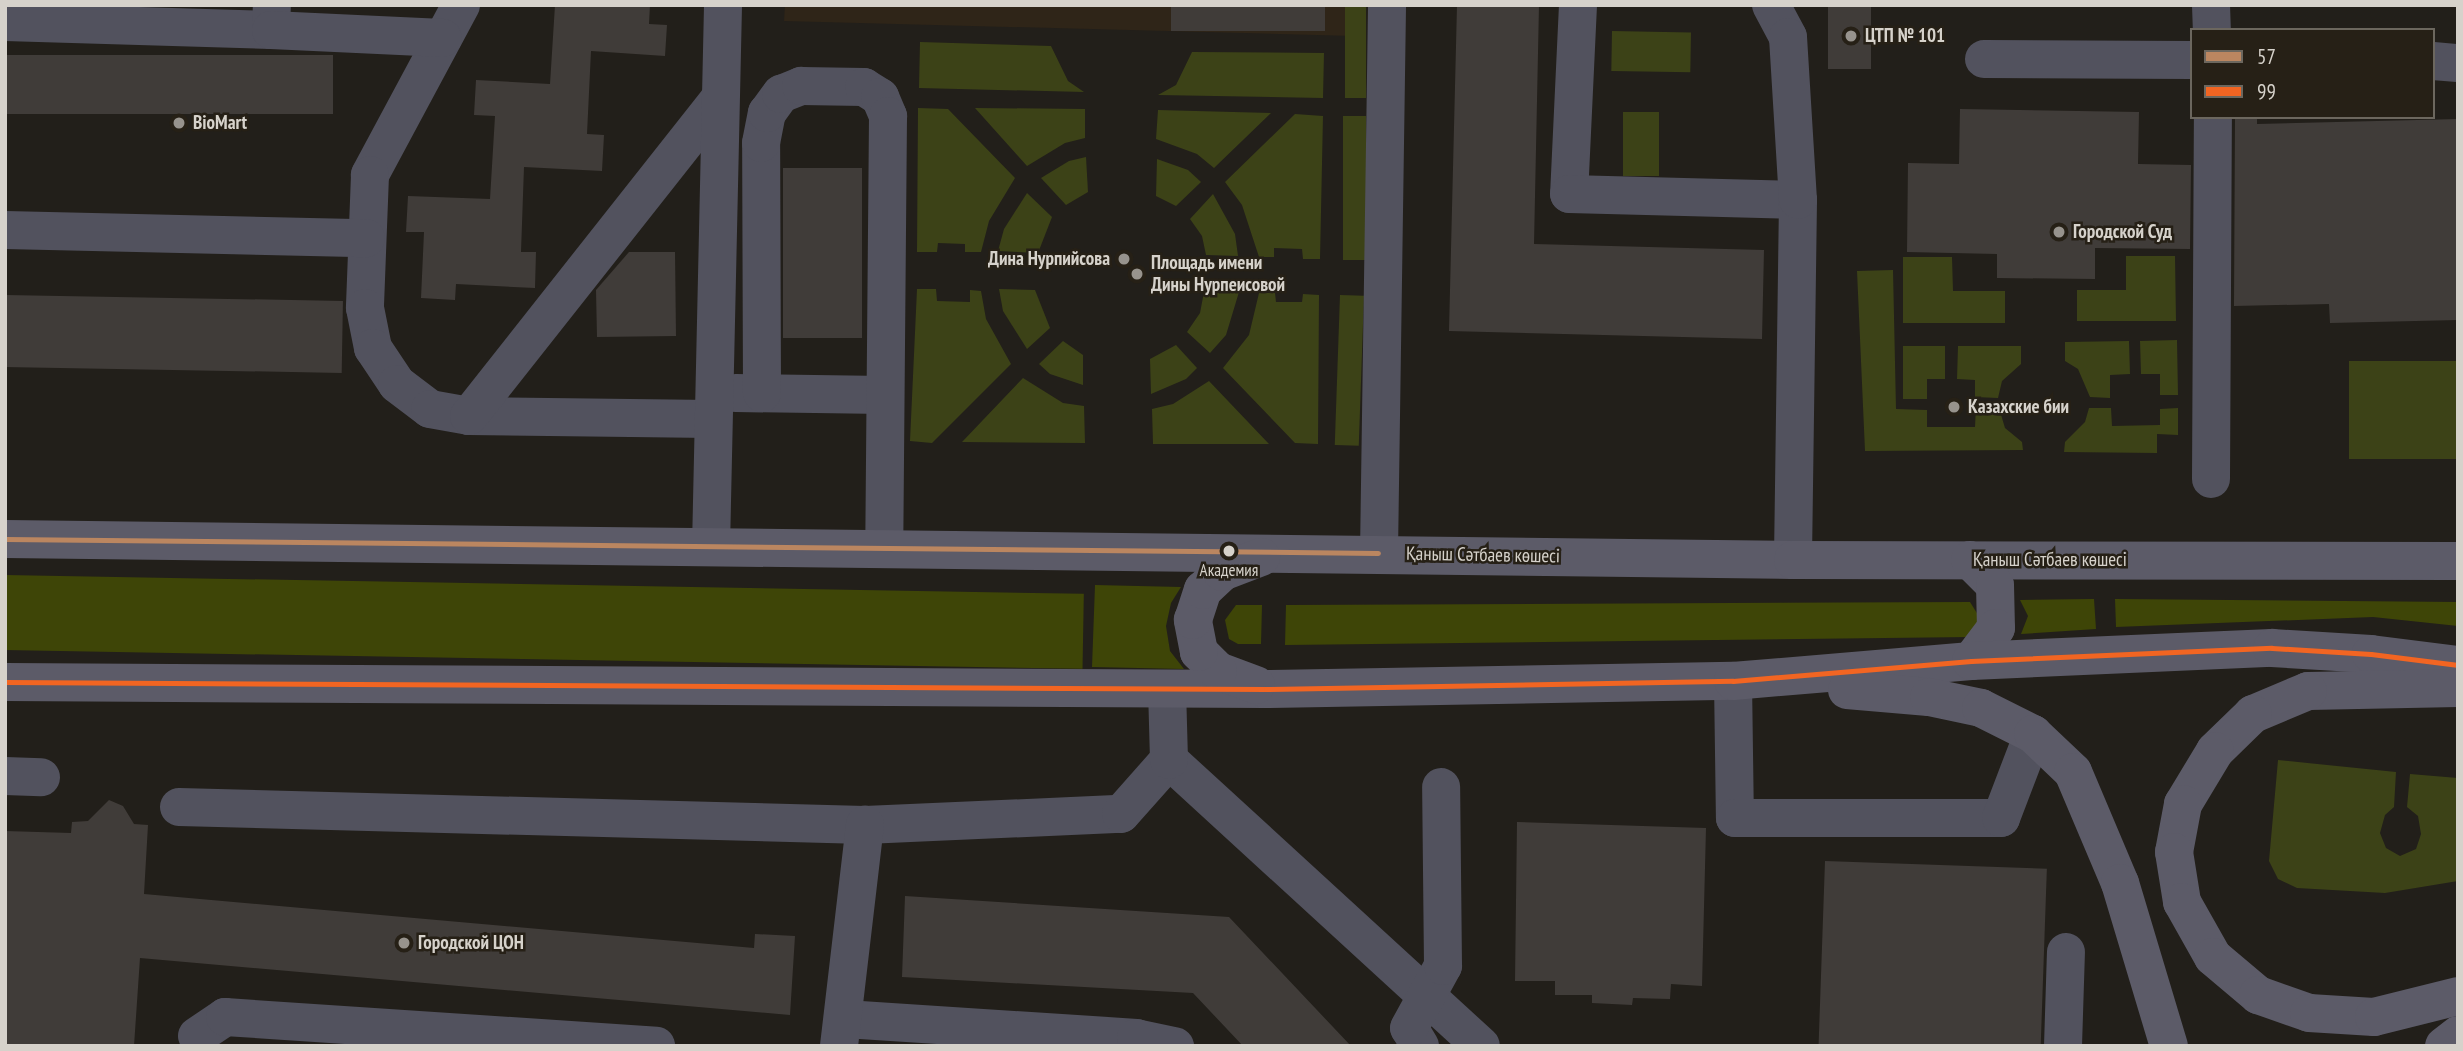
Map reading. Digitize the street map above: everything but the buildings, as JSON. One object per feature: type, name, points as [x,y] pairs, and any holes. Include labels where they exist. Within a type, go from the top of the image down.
[{"type":"main road","name":"Қаныш Сәтбаев көшесі","points":[[5,539],[1269,554],[1379,553],[1793,560],[2458,561]]},
{"type":"main road","points":[[1266,689],[1219,671],[1209,662],[1199,652],[1194,620],[1203,590],[1222,572],[1269,554]]},
{"type":"main road","points":[[1970,560],[1995,585],[1996,628],[1971,661]]},
{"type":"main road","points":[[5,682],[1266,689],[1733,681],[1971,661],[2272,648],[2371,653],[2458,665]]},
{"type":"main road","points":[[1733,681],[1929,696],[1981,708],[2033,734],[2073,772],[2120,883],[2169,1046]]},
{"type":"main road","points":[[2458,688],[2308,691],[2253,713],[2215,751],[2183,804],[2174,852],[2182,902],[2213,957],[2258,995],[2309,1013],[2374,1017],[2458,996]]},
{"type":"main road","points":[[2444,1046],[2458,1035]]},
{"type":"street","points":[[461,5],[370,175],[365,308],[373,348],[397,384],[430,409],[469,416],[713,406],[762,393],[884,396]]},
{"type":"street","points":[[711,547],[723,5]]},
{"type":"street","points":[[1379,553],[1387,5]]},
{"type":"street","points":[[1578,5],[1569,194],[1798,200]]},
{"type":"street","points":[[1771,5],[1788,37],[1798,200],[1793,560]]},
{"type":"street","points":[[2211,5],[2212,28]]},
{"type":"street","points":[[5,22],[272,18],[443,38]]},
{"type":"street","points":[[1984,60],[2190,60]]},
{"type":"street","points":[[2435,61],[2458,62]]},
{"type":"street","points":[[762,393],[761,143],[767,113],[781,94],[801,86],[864,88],[880,97],[888,116],[884,549]]},
{"type":"street","points":[[469,416],[719,100]]},
{"type":"street","points":[[2211,479],[2213,119]]},
{"type":"street","points":[[5,230],[366,238]]},
{"type":"street","points":[[1733,681],[1735,818],[2001,818],[2033,734]]},
{"type":"street","points":[[178,807],[864,825],[1121,814],[1169,760],[1167,690]]},
{"type":"street","points":[[1169,760],[1481,1046]]},
{"type":"street","points":[[1420,1046],[1409,1028],[1443,966],[1441,787]]},
{"type":"street","points":[[864,825],[842,1032],[1136,1038],[1175,1046]]},
{"type":"street","points":[[2063,1046],[2066,952]]},
{"type":"street","points":[[197,1037],[225,1017],[656,1046]]},
{"type":"shaded area","points":[[785,5],[1354,5],[1353,36],[784,21]]},
{"type":"green space","points":[[1345,5],[1366,5],[1366,98],[1345,98]]},
{"type":"green space","points":[[1612,31],[1691,32],[1690,72],[1611,71]]},
{"type":"green space","points":[[920,42],[1051,46],[1068,81],[1084,92],[919,88]]},
{"type":"green space","points":[[1192,52],[1324,53],[1323,98],[1158,95],[1176,85]]},
{"type":"green space","points":[[918,108],[948,109],[1015,178],[989,221],[981,252],[965,252],[965,244],[938,243],[937,252],[917,252]]},
{"type":"green space","points":[[975,108],[1085,109],[1085,138],[1065,143],[1027,166]]},
{"type":"green space","points":[[1158,110],[1271,113],[1214,168],[1197,154],[1156,139]]},
{"type":"green space","points":[[1623,112],[1659,112],[1659,176],[1623,176]]},
{"type":"green space","points":[[1295,114],[1323,116],[1320,259],[1303,259],[1302,249],[1274,248],[1274,257],[1259,257],[1242,205],[1225,182]]},
{"type":"green space","points":[[1343,116],[1366,116],[1366,260],[1343,260]]},
{"type":"green space","points":[[1086,157],[1088,192],[1066,205],[1041,178],[1069,161]]},
{"type":"green space","points":[[1157,159],[1188,170],[1201,182],[1176,206],[1156,196]]},
{"type":"green space","points":[[1027,193],[1052,217],[1038,253],[998,251],[1004,229]]},
{"type":"green space","points":[[1213,194],[1235,234],[1238,256],[1206,255],[1202,236],[1190,219]]},
{"type":"green space","points":[[2126,256],[2175,256],[2176,321],[2077,321],[2077,290],[2126,290]]},
{"type":"green space","points":[[1903,257],[1952,257],[1953,291],[2005,291],[2005,323],[1903,323]]},
{"type":"green space","points":[[1893,270],[1896,409],[1927,410],[1927,427],[1975,427],[1976,406],[1999,408],[2005,428],[2022,442],[2023,450],[1865,451],[1857,271]]},
{"type":"green space","points":[[917,289],[936,289],[937,301],[970,302],[970,290],[981,291],[986,319],[1011,364],[932,443],[910,441]]},
{"type":"green space","points":[[999,289],[1035,290],[1050,328],[1027,349],[1003,311]]},
{"type":"green space","points":[[1204,292],[1239,292],[1226,335],[1210,353],[1187,332],[1200,313]]},
{"type":"green space","points":[[1259,293],[1275,293],[1276,302],[1302,302],[1303,294],[1319,295],[1318,444],[1295,443],[1223,368],[1249,335]]},
{"type":"green space","points":[[1340,295],[1364,296],[1359,446],[1335,445]]},
{"type":"green space","points":[[2177,340],[2178,395],[2160,395],[2160,374],[2141,374],[2140,341]]},
{"type":"green space","points":[[1063,341],[1083,355],[1083,385],[1050,374],[1039,364]]},
{"type":"green space","points":[[2129,341],[2130,374],[2110,375],[2110,398],[2090,397],[2078,369],[2065,361],[2065,342]]},
{"type":"green space","points":[[1176,345],[1197,368],[1186,379],[1151,394],[1150,359]]},
{"type":"green space","points":[[1903,346],[1945,346],[1945,379],[1927,379],[1927,399],[1903,399]]},
{"type":"green space","points":[[1958,346],[2021,346],[2021,364],[2002,381],[1998,398],[1975,397],[1975,380],[1957,379]]},
{"type":"green space","points":[[2349,361],[2458,361],[2458,459],[2349,459]]},
{"type":"green space","points":[[1023,378],[1063,403],[1084,406],[1085,443],[962,442]]},
{"type":"green space","points":[[1209,381],[1269,444],[1153,444],[1152,409],[1173,404]]},
{"type":"green space","points":[[2089,408],[2111,408],[2112,426],[2160,425],[2160,409],[2178,408],[2178,435],[2157,434],[2157,453],[2064,452],[2065,442],[2085,422]]},
{"type":"green space","points":[[5,575],[1084,594],[1083,669],[5,650]]},
{"type":"green space","points":[[1095,585],[1181,587],[1171,603],[1166,626],[1170,651],[1184,669],[1092,667]]},
{"type":"green space","points":[[2094,599],[2096,629],[2021,634],[2028,616],[2020,600]]},
{"type":"green space","points":[[2115,599],[2458,602],[2458,626],[2373,617],[2116,627]]},
{"type":"green space","points":[[1970,602],[1980,618],[1971,637],[1285,645],[1286,605]]},
{"type":"green space","points":[[1236,605],[1262,605],[1261,644],[1238,644],[1229,639],[1225,620]]},
{"type":"green space","points":[[2278,760],[2396,772],[2394,807],[2385,815],[2380,833],[2386,848],[2400,856],[2416,849],[2421,834],[2418,816],[2407,807],[2410,774],[2458,778],[2458,881],[2385,893],[2297,888],[2278,879],[2269,861]]},
{"type":"transit line","name":"57","points":[[5,539],[1378,553]]},
{"type":"transit line","name":"99","points":[[5,682],[1266,689],[1733,681],[1971,661],[2272,648],[2371,654],[2458,665]]},
{"type":"place","name":"ЦТП № 101","points":[[1851,36]]},
{"type":"place","name":"BioMart","points":[[179,123]]},
{"type":"place","name":"Городской Суд","points":[[2059,232]]},
{"type":"place","name":"Дина Нурпийсова","points":[[1124,259]]},
{"type":"place","name":"Площадь имени Дины Нурпеисовой","points":[[1137,274]]},
{"type":"place","name":"Казахские бии","points":[[1954,407]]},
{"type":"place","name":"Академия","points":[[1229,551]]},
{"type":"place","name":"Городской ЦОН","points":[[404,943]]}]
